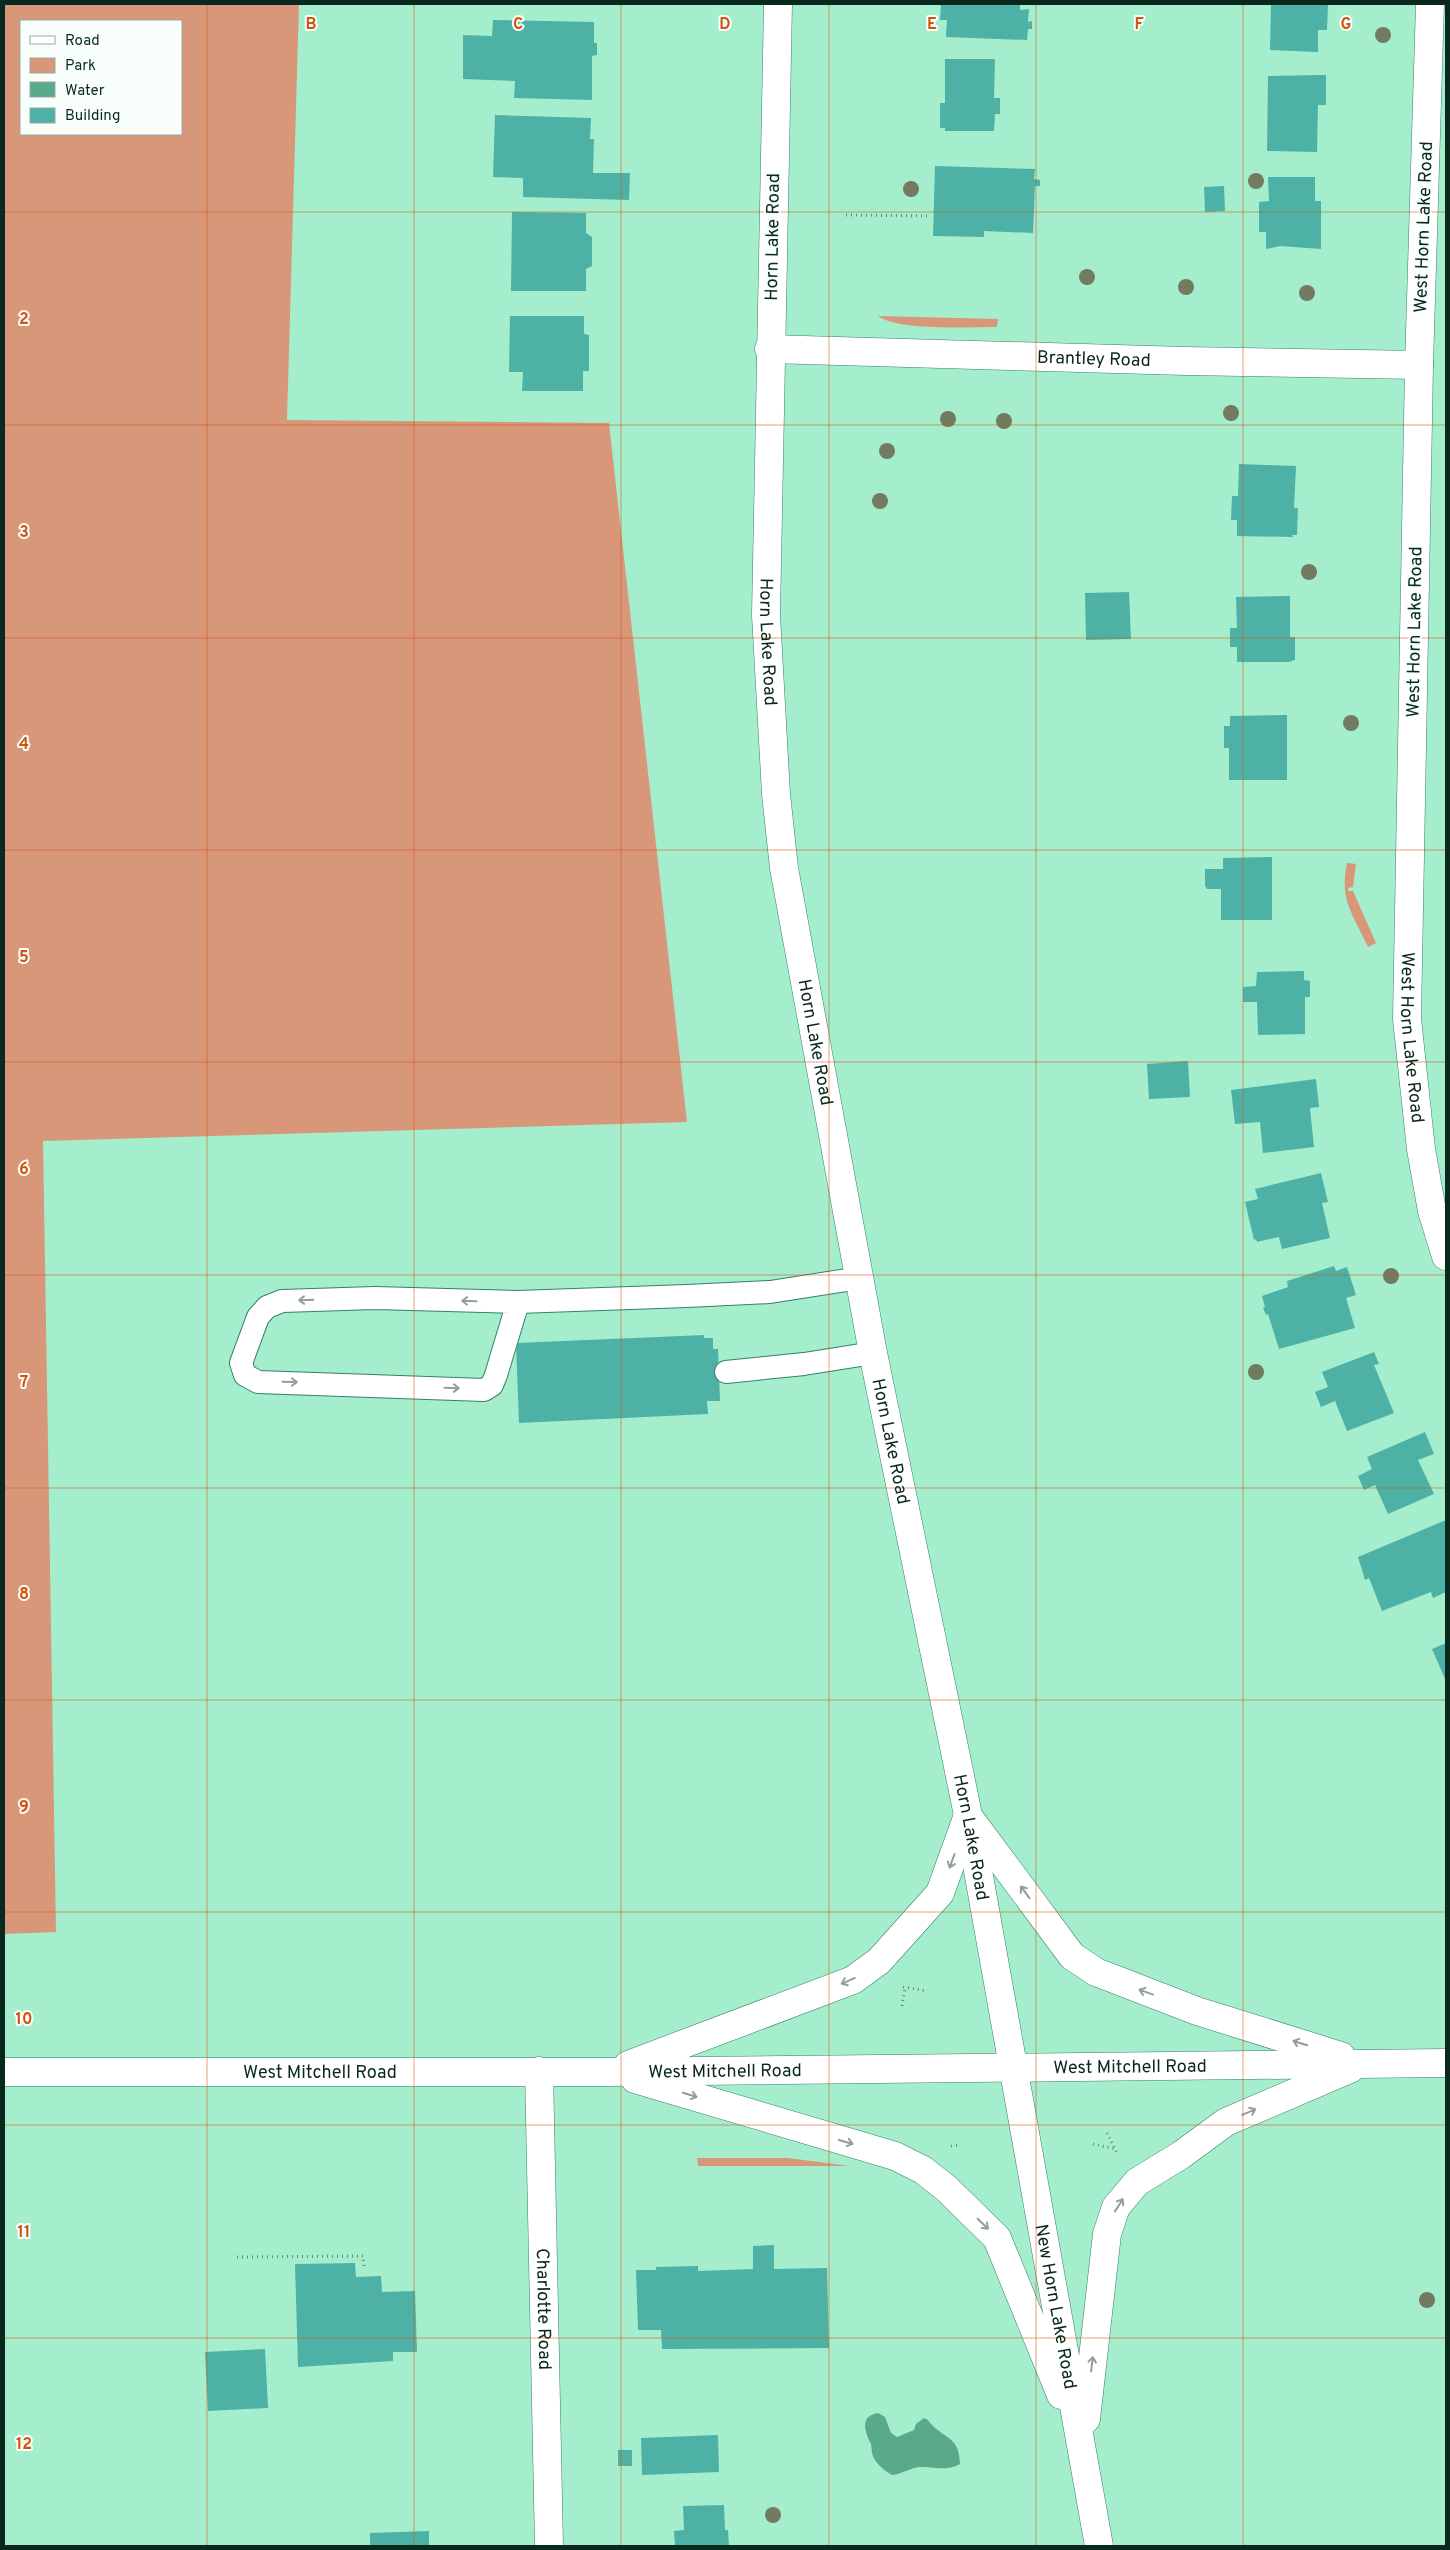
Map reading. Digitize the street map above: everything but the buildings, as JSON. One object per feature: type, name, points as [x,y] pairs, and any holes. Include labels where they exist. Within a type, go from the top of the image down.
[{"type":"main road","name":"Horn Lake Road","points":[[778,4],[766,615],[776,794],[785,877],[873,1353],[968,1815],[1012,2067]]},
{"type":"main road","name":"West Horn Lake Road","points":[[1430,4],[1419,365],[1407,1019],[1415,1102],[1427,1184],[1436,1229],[1446,1256]]},
{"type":"main road","name":"Brantley Road","points":[[770,349],[1185,361],[1419,365]]},
{"type":"main road","points":[[968,1815],[1072,1956],[1096,1972],[1197,2011],[1363,2063]]},
{"type":"main road","points":[[610,2072],[853,1980],[879,1961],[940,1893],[968,1815]]},
{"type":"main road","points":[[1082,2448],[1107,2234],[1116,2207],[1137,2182],[1181,2155],[1226,2122],[1363,2063]]},
{"type":"main road","name":"West Mitchell Road","points":[[4,2072],[610,2072],[1363,2063],[1446,2064]]},
{"type":"main road","name":"New Horn Lake Road","points":[[1012,2067],[1099,2546]]},
{"type":"main road","name":"Charlotte Road","points":[[539,2071],[549,2546]]},
{"type":"main road","points":[[610,2072],[895,2156],[923,2170],[947,2189],[997,2238],[1082,2448]]},
{"type":"lane","points":[[518,1302],[492,1385],[484,1390],[258,1382],[245,1375],[241,1363],[258,1317],[267,1307],[282,1301],[375,1298],[518,1302],[770,1292],[860,1278]]},
{"type":"lane","points":[[726,1372],[804,1364],[873,1353]]},
{"type":"path","points":[[846,215],[928,216]]},
{"type":"path","points":[[902,2006],[906,1988],[927,1991]]},
{"type":"path","points":[[1093,2144],[1116,2149],[1107,2133]]},
{"type":"path","points":[[237,2257],[363,2256],[364,2269]]},
{"type":"green space","points":[[4,4],[299,4],[287,420],[609,423],[687,1122],[43,1141],[56,1932],[4,1934]]},
{"type":"green space","points":[[878,316],[998,319],[997,327],[935,327],[902,324],[888,321]]},
{"type":"green space","points":[[1347,863],[1356,864],[1353,887],[1348,888],[1348,891],[1353,891],[1376,943],[1368,947],[1346,897],[1345,876]]},
{"type":"green space","points":[[697,2158],[788,2158],[849,2166],[698,2166]]},
{"type":"water","points":[[878,2413],[885,2417],[891,2433],[897,2437],[914,2430],[916,2424],[924,2418],[952,2440],[959,2455],[960,2464],[950,2468],[920,2467],[890,2474],[874,2459],[865,2425],[868,2417]]}]
